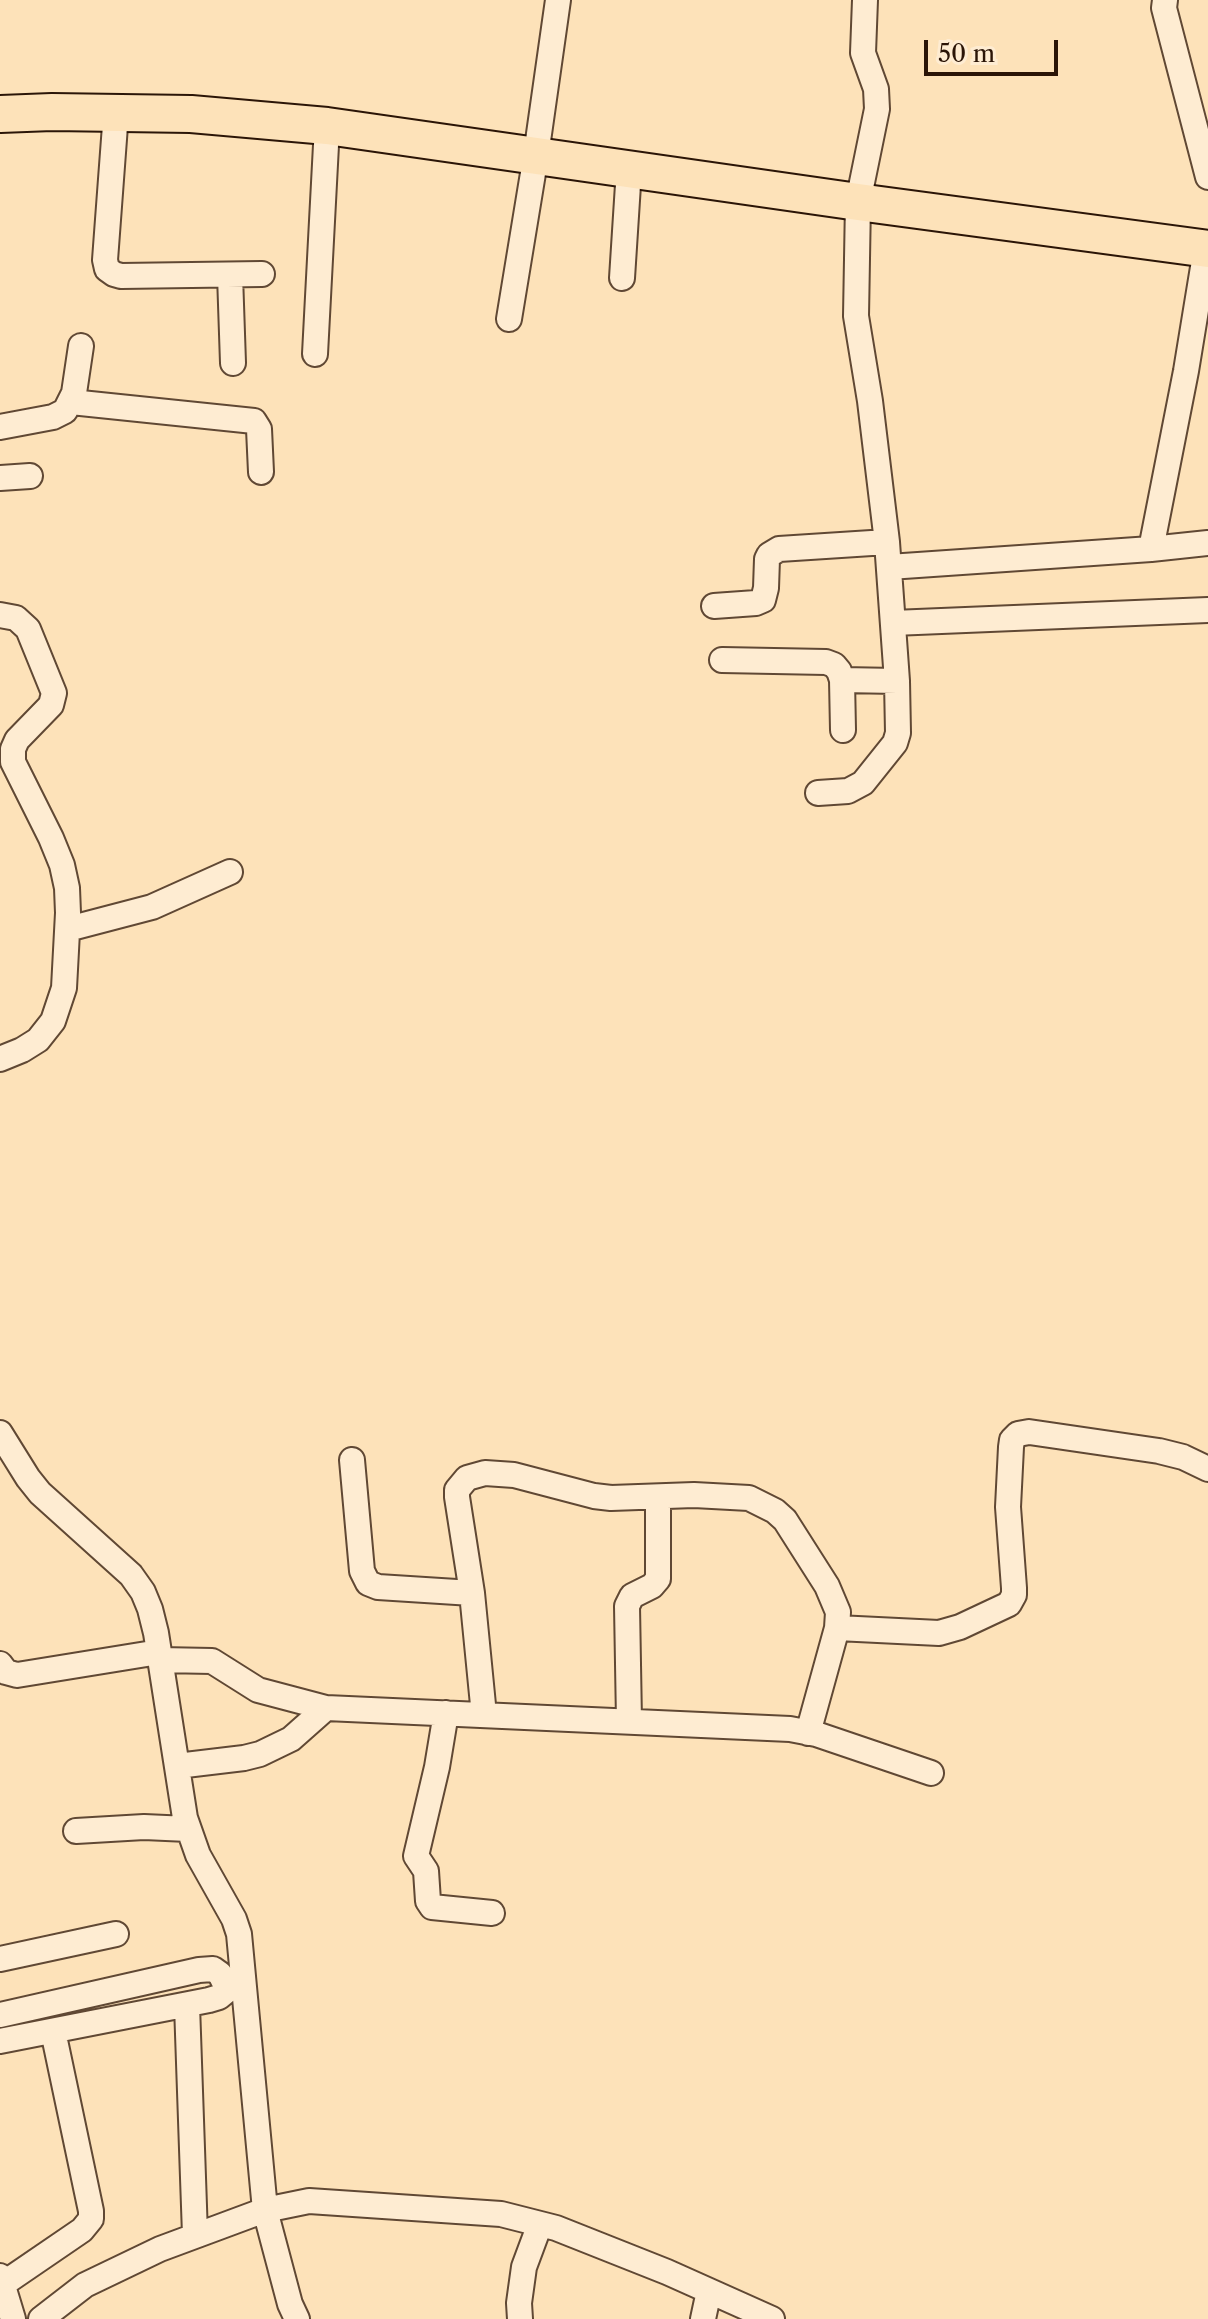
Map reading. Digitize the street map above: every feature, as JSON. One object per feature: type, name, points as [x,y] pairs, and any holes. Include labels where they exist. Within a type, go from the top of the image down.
[{"type":"highway","points":[[0,114],[191,114],[327,126],[1207,249]]},
{"type":"street","points":[[509,319],[558,0]]},
{"type":"street","points":[[818,793],[848,791],[863,783],[895,743],[898,733],[887,542],[856,316],[858,202],[877,109],[876,89],[863,53],[865,0]]},
{"type":"street","points":[[1165,0],[1164,8],[1208,177]]},
{"type":"street","points":[[116,112],[105,260],[107,269],[121,276],[262,274]]},
{"type":"street","points":[[315,354],[327,126]]},
{"type":"street","points":[[622,278],[629,169]]},
{"type":"street","points":[[1151,549],[1197,374],[1207,249]]},
{"type":"street","points":[[230,275],[233,363]]},
{"type":"street","points":[[0,427],[53,417],[65,411],[71,402],[81,346]]},
{"type":"street","points":[[71,402],[254,421],[259,429],[261,472]]},
{"type":"street","points":[[0,478],[30,476]]},
{"type":"street","points":[[714,606],[763,600],[767,559],[779,549],[887,542]]},
{"type":"street","points":[[889,567],[1208,543]]},
{"type":"street","points":[[893,623],[1208,610]]},
{"type":"street","points":[[0,614],[16,618],[28,629],[52,683],[54,693],[51,705],[17,740],[13,762],[62,865],[67,888],[68,929],[64,988],[53,1021],[38,1040],[0,1059]]},
{"type":"street","points":[[722,660],[831,663],[837,667],[842,680],[843,730]]},
{"type":"street","points":[[842,680],[897,681]]},
{"type":"street","points":[[68,929],[152,907],[230,872]]},
{"type":"street","points":[[837,1628],[939,1633],[960,1627],[1009,1604],[1014,1595],[1008,1507],[1011,1447],[1012,1440],[1018,1434],[1029,1432],[1159,1451],[1183,1457],[1208,1469]]},
{"type":"street","points":[[3,1446],[40,1493],[131,1575],[150,1609],[188,1829],[239,1934],[265,2210],[290,2304],[297,2319]]},
{"type":"street","points":[[352,1460],[362,1571],[368,1583],[378,1587],[472,1593]]},
{"type":"street","points":[[484,1715],[472,1593],[457,1507],[457,1490],[467,1478],[485,1473],[514,1475],[611,1498],[694,1495],[749,1498],[775,1511],[785,1520],[831,1593],[838,1612],[837,1628],[808,1733]]},
{"type":"street","points":[[629,1721],[627,1606],[632,1596],[652,1586],[658,1579],[658,1497]]},
{"type":"street","points":[[0,1664],[6,1672],[17,1675],[160,1656],[212,1661],[266,1693],[326,1708],[753,1726],[808,1733],[931,1773]]},
{"type":"street","points":[[177,1766],[260,1754],[291,1739],[326,1708]]},
{"type":"street","points":[[446,1713],[416,1856],[426,1871],[428,1901],[432,1907],[492,1913]]},
{"type":"street","points":[[76,1831],[132,1827],[188,1829]]},
{"type":"street","points":[[0,1959],[116,1934]]},
{"type":"street","points":[[0,2015],[199,1970],[213,1969],[220,1974],[226,1986],[219,1997],[187,2005],[0,2041]]},
{"type":"street","points":[[187,2005],[195,2235]]},
{"type":"street","points":[[13,2319],[1,2280],[82,2230],[91,2219],[53,2031]]},
{"type":"street","points":[[41,2319],[85,2285],[160,2249],[265,2210],[309,2201],[501,2214],[556,2228],[772,2319]]},
{"type":"street","points":[[520,2319],[524,2267],[540,2224]]},
{"type":"street","points":[[703,2319],[709,2291]]}]
